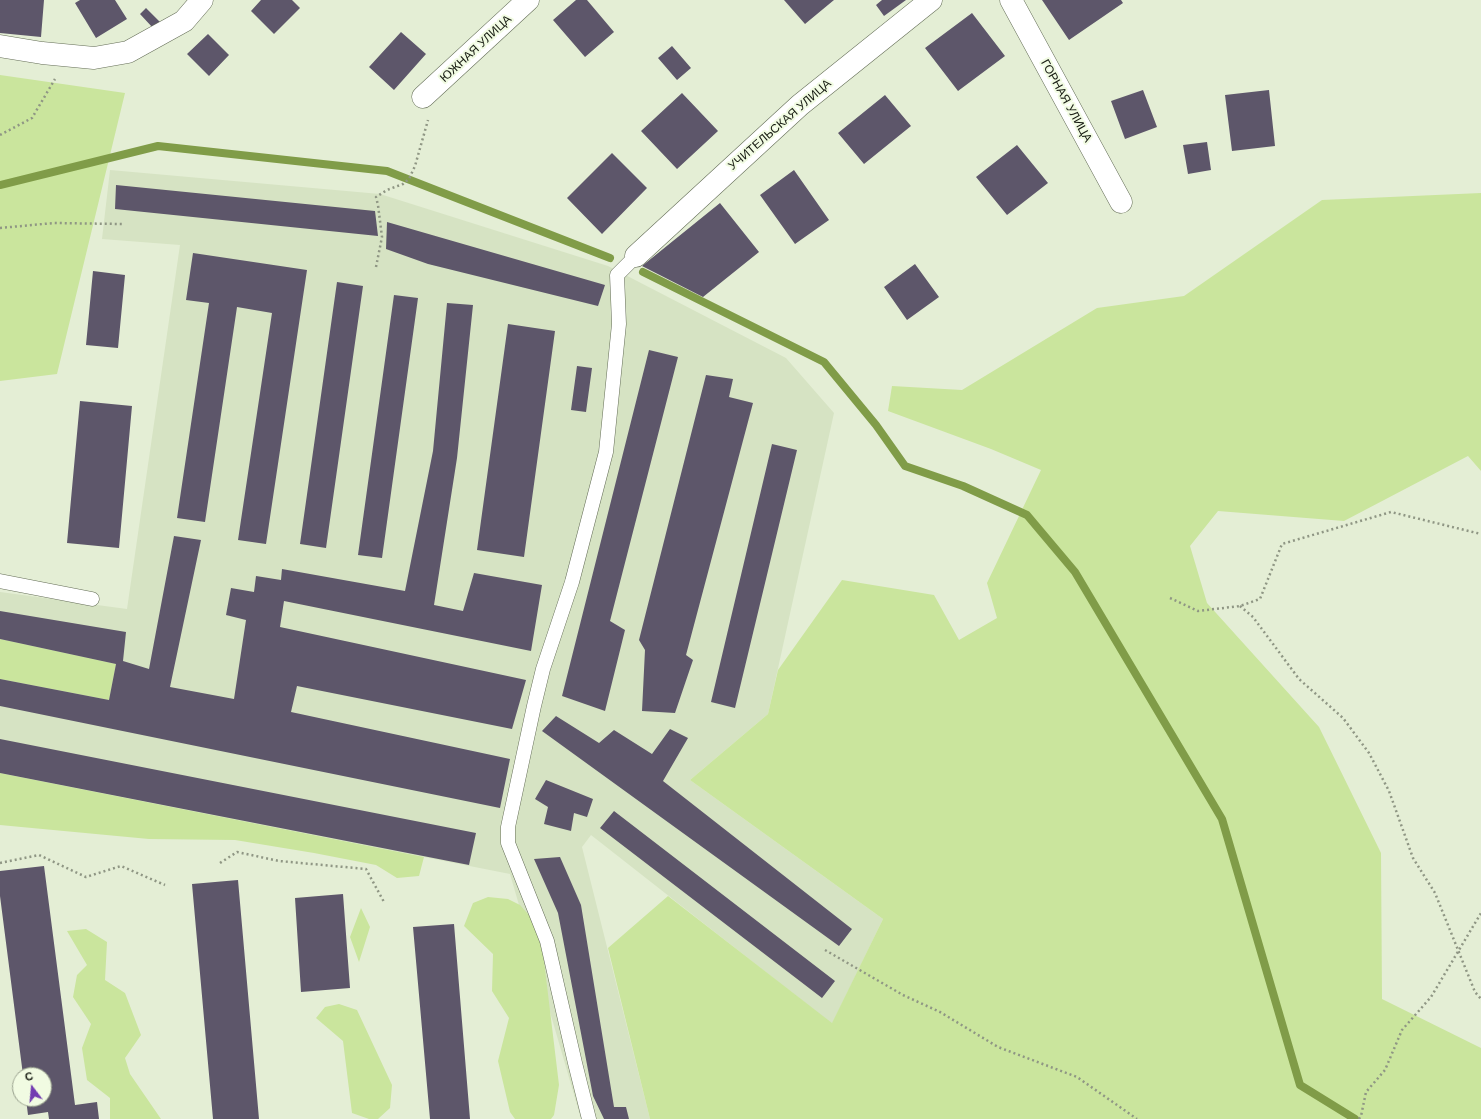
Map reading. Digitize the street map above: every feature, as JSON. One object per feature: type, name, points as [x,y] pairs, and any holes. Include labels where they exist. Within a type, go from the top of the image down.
[{"type":"street","points":[[0,46],[68,56],[94,58],[128,52],[184,21],[202,0]]},
{"type":"street","name":"ЮЖНАЯ УЛИЦА","points":[[423,97],[528,0]]},
{"type":"street","name":"УЧИТЕЛЬСКАЯ УЛИЦА","points":[[636,256],[800,105],[931,0]]},
{"type":"street","name":"ГОРНАЯ УЛИЦА","points":[[1011,0],[1121,202]]},
{"type":"lane","points":[[590,1119],[575,1064],[547,941],[508,843],[508,827],[543,669],[572,582],[606,452],[619,324],[617,275],[636,256]]},
{"type":"lane","points":[[0,581],[92,599]]},
{"type":"path","points":[[0,135],[32,118],[68,56]]},
{"type":"path","points":[[376,267],[382,237],[376,197],[387,190],[403,184],[409,179],[415,166],[428,119],[423,97]]},
{"type":"path","points":[[0,228],[54,223],[122,224]]},
{"type":"path","points":[[1170,598],[1198,611],[1240,606],[1260,599],[1282,544],[1391,512],[1481,534]]},
{"type":"path","points":[[1240,606],[1253,617],[1299,679],[1343,718],[1369,753],[1389,792],[1413,858],[1435,893],[1475,992],[1481,999]]},
{"type":"path","points":[[220,863],[237,852],[279,861],[366,869],[384,902]]},
{"type":"path","points":[[0,863],[39,855],[86,877],[121,866],[165,885]]},
{"type":"path","points":[[1359,1119],[1366,1092],[1384,1070],[1402,1030],[1431,998],[1481,913]]},
{"type":"path","points":[[825,950],[903,995],[940,1012],[998,1047],[1077,1077],[1137,1119]]},
{"type":"shaded area","points":[[110,170],[380,194],[608,266],[786,358],[834,413],[768,714],[690,780],[883,919],[832,1024],[591,835],[582,847],[650,1119],[581,1119],[510,874],[0,773],[0,592],[127,609],[180,245],[102,239]]},
{"type":"green space","points":[[0,75],[125,93],[57,374],[0,381]]},
{"type":"green space","points":[[1481,193],[1481,471],[1468,456],[1344,521],[1218,511],[1190,546],[1207,603],[1319,727],[1381,853],[1382,999],[1481,1048],[1481,1119],[650,1119],[608,948],[668,896],[832,1023],[883,919],[690,780],[768,714],[778,670],[842,580],[934,595],[959,640],[997,618],[987,583],[1041,470],[991,449],[888,411],[892,386],[962,390],[1097,308],[1184,296],[1322,200]]},
{"type":"green space","points":[[0,639],[116,664],[109,700],[0,679]]},
{"type":"green space","points":[[0,773],[424,857],[419,876],[397,878],[376,865],[235,840],[149,839],[0,825]]},
{"type":"green space","points":[[488,897],[508,899],[520,905],[536,923],[544,961],[559,1085],[554,1115],[551,1119],[515,1119],[510,1112],[498,1061],[509,1018],[492,991],[493,954],[464,926],[473,903]]},
{"type":"green space","points":[[361,908],[370,927],[359,962],[350,937]]},
{"type":"green space","points":[[86,929],[107,942],[105,980],[125,993],[141,1035],[125,1058],[130,1074],[161,1119],[110,1119],[110,1098],[87,1080],[82,1048],[91,1024],[73,997],[77,975],[87,965],[67,931]]},
{"type":"green space","points":[[339,1004],[357,1010],[392,1085],[390,1108],[378,1119],[369,1119],[352,1113],[343,1041],[316,1018],[325,1007]]},
{"type":"building","points":[[0,0],[44,0],[41,37],[0,33]]},
{"type":"building","points":[[80,0],[115,0],[127,19],[96,38],[75,3]]},
{"type":"building","points":[[261,0],[292,0],[300,8],[274,34],[251,11]]},
{"type":"building","points":[[576,0],[587,0],[614,32],[585,57],[553,20]]},
{"type":"building","points":[[784,0],[834,0],[805,24]]},
{"type":"building","points":[[882,0],[906,0],[884,16],[876,5]]},
{"type":"building","points":[[1042,0],[1121,0],[1123,3],[1069,40]]},
{"type":"building","points":[[146,8],[160,22],[153,28],[140,14]]},
{"type":"building","points":[[972,13],[1005,56],[958,91],[925,48]]},
{"type":"building","points":[[401,32],[426,54],[394,90],[369,67]]},
{"type":"building","points":[[208,34],[229,55],[209,76],[187,54]]},
{"type":"building","points":[[672,46],[691,68],[677,80],[658,58]]},
{"type":"building","points":[[1143,90],[1157,127],[1125,139],[1111,101]]},
{"type":"building","points":[[1269,90],[1275,146],[1232,151],[1225,95]]},
{"type":"building","points":[[682,93],[718,131],[677,169],[641,131]]},
{"type":"building","points":[[885,95],[911,126],[864,164],[838,133]]},
{"type":"building","points":[[1207,142],[1211,170],[1188,174],[1183,145]]},
{"type":"building","points":[[1017,145],[1048,183],[1007,215],[976,177]]},
{"type":"building","points":[[612,153],[647,188],[602,234],[567,198]]},
{"type":"building","points":[[794,170],[829,220],[795,244],[760,195]]},
{"type":"building","points":[[116,185],[375,211],[378,236],[115,209]]},
{"type":"building","points":[[720,203],[759,252],[703,297],[642,266]]},
{"type":"building","points":[[387,222],[605,285],[598,306],[428,264],[386,249]]},
{"type":"building","points":[[193,253],[307,270],[266,544],[238,540],[272,313],[237,307],[205,522],[177,518],[209,303],[186,300]]},
{"type":"building","points":[[915,264],[939,297],[907,320],[884,287]]},
{"type":"building","points":[[93,271],[125,275],[118,348],[86,345]]},
{"type":"building","points":[[337,282],[363,286],[326,548],[300,544]]},
{"type":"building","points":[[394,295],[418,298],[382,558],[358,555]]},
{"type":"building","points":[[447,303],[473,305],[457,458],[434,605],[463,611],[474,573],[542,585],[531,651],[284,601],[280,627],[526,680],[512,729],[297,686],[291,712],[510,759],[500,808],[0,706],[0,679],[109,700],[116,664],[0,639],[0,611],[126,632],[123,661],[149,669],[174,536],[201,540],[170,687],[234,699],[246,620],[226,615],[231,588],[254,592],[256,576],[281,580],[282,569],[405,591],[433,451]]},
{"type":"building","points":[[508,324],[555,331],[524,557],[477,550]]},
{"type":"building","points":[[649,350],[678,357],[610,621],[625,630],[605,711],[562,696]]},
{"type":"building","points":[[577,366],[592,368],[586,412],[571,410]]},
{"type":"building","points":[[706,375],[733,379],[729,397],[753,403],[686,655],[693,660],[675,713],[642,711],[645,650],[639,640]]},
{"type":"building","points":[[80,401],[132,406],[119,548],[67,543]]},
{"type":"building","points":[[772,444],[797,450],[735,708],[711,702]]},
{"type":"building","points":[[556,716],[599,743],[614,730],[652,754],[670,729],[688,738],[663,781],[852,929],[839,946],[542,731]]},
{"type":"building","points":[[0,739],[476,833],[469,865],[0,773]]},
{"type":"building","points":[[546,780],[593,799],[587,817],[574,813],[571,831],[544,824],[548,807],[535,799]]},
{"type":"building","points":[[614,811],[835,981],[822,998],[600,828]]},
{"type":"building","points":[[560,857],[581,905],[614,1107],[626,1107],[629,1119],[604,1119],[593,1096],[558,913],[534,859]]},
{"type":"building","points":[[44,866],[75,1105],[97,1102],[99,1119],[49,1119],[48,1112],[28,1115],[27,1107],[52,1107],[52,1067],[22,1067],[0,896],[0,871]]},
{"type":"building","points":[[238,880],[259,1119],[213,1119],[192,884]]},
{"type":"building","points":[[343,894],[350,988],[301,992],[295,898]]},
{"type":"building","points":[[454,924],[470,1119],[430,1119],[413,927]]},
{"type":"waterway","points":[[0,185],[158,146],[387,171],[610,258]]},
{"type":"waterway","points":[[643,272],[824,362],[876,425],[905,466],[963,486],[1027,515],[1075,572],[1222,819],[1300,1085],[1355,1119]]}]
